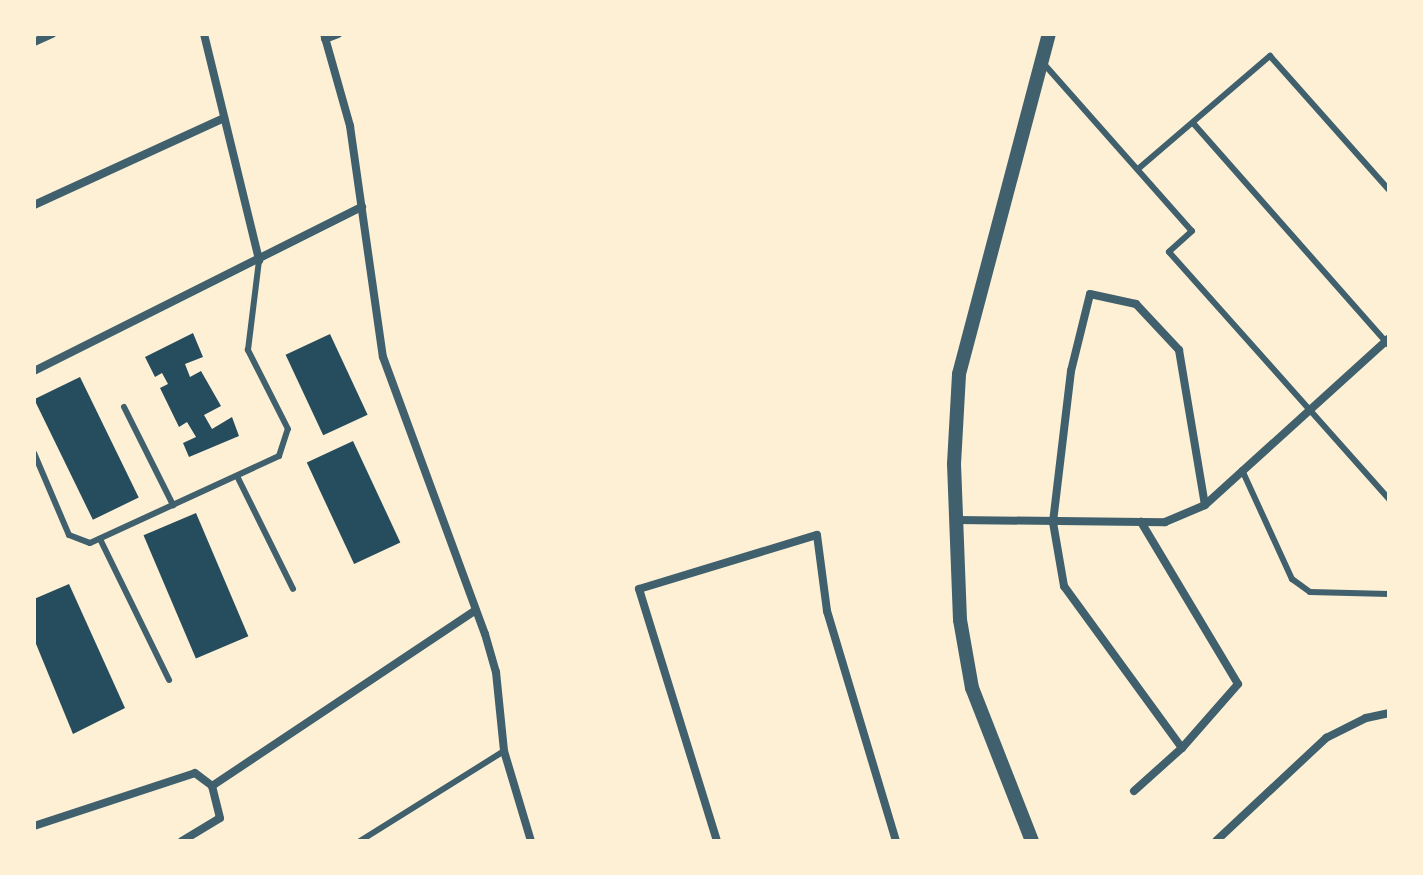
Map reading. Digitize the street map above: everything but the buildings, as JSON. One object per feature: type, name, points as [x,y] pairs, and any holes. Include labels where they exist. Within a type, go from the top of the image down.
[{"type":"street","points":[[34,42],[52,34]]},
{"type":"street","points":[[204,34],[259,260]]},
{"type":"street","points":[[338,34],[325,36],[350,126],[383,357],[496,672],[504,751],[531,841]]},
{"type":"street","points":[[1032,841],[972,688],[960,620],[957,520],[959,374],[1049,34]]},
{"type":"street","points":[[34,205],[224,118]]},
{"type":"street","points":[[34,371],[362,207]]},
{"type":"street","points":[[1182,748],[1064,586],[1053,522],[1071,371],[1090,294],[1136,304],[1179,350],[1205,505]]},
{"type":"street","points":[[957,520],[1165,522],[1205,505],[1308,409],[1388,341]]},
{"type":"street","points":[[1134,791],[1182,748],[1238,684],[1141,522]]},
{"type":"street","points":[[717,841],[639,589],[817,535],[827,611],[896,841]]},
{"type":"street","points":[[212,786],[476,610]]},
{"type":"street","points":[[1216,841],[1326,738],[1366,718],[1389,713]]},
{"type":"street","points":[[34,826],[195,773],[212,786],[220,818],[182,841]]},
{"type":"lane","points":[[1138,169],[1270,56],[1389,190]]},
{"type":"lane","points":[[1042,61],[1192,231],[1169,252],[1389,499]]},
{"type":"lane","points":[[1193,123],[1388,341]]},
{"type":"lane","points":[[34,453],[69,535],[90,543],[279,456],[288,429],[248,350],[259,260]]},
{"type":"lane","points":[[124,407],[173,505]]},
{"type":"lane","points":[[1242,470],[1292,579],[1310,592],[1389,594]]},
{"type":"lane","points":[[237,476],[293,589]]},
{"type":"lane","points":[[100,539],[169,680]]},
{"type":"lane","points":[[360,841],[504,751]]}]
